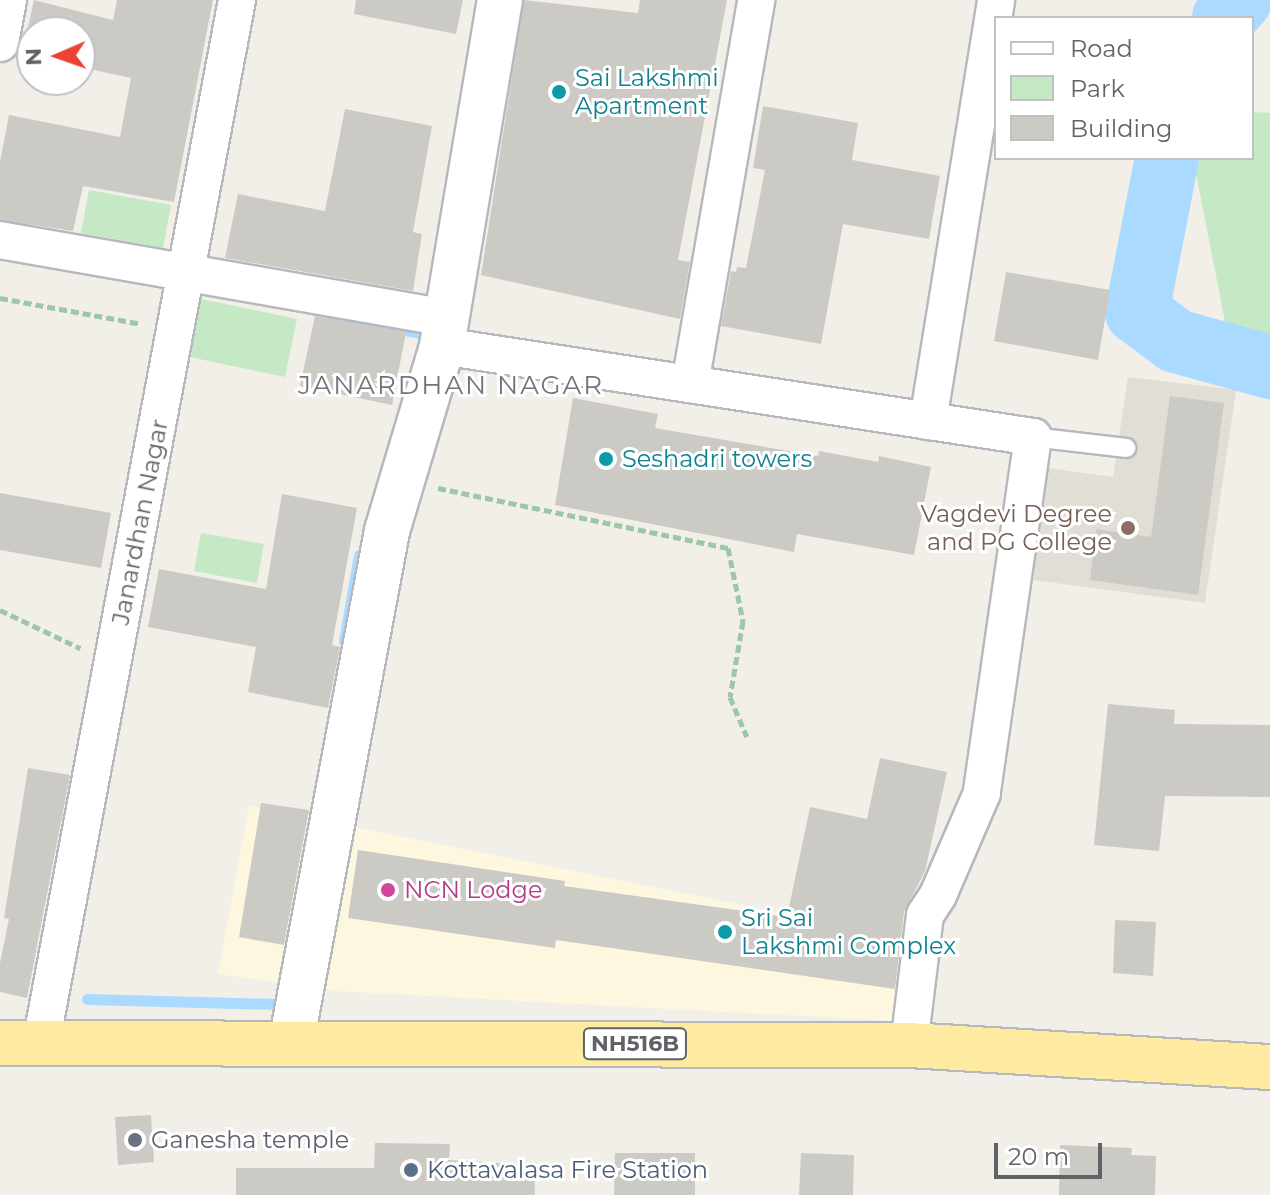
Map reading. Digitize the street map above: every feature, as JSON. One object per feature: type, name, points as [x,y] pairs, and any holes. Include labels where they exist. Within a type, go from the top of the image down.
[{"type":"highway","name":"NH516B","points":[[21,1043],[909,1045],[1270,1067]]},
{"type":"street","points":[[0,43],[8,0]]},
{"type":"street","name":"Janardhan Nagar","points":[[21,1043],[108,689],[237,0]]},
{"type":"street","points":[[291,1043],[387,531],[444,332],[500,0]]},
{"type":"street","points":[[690,384],[756,0]]},
{"type":"street","points":[[928,421],[996,0]]},
{"type":"street","points":[[0,240],[187,273],[690,384],[1033,437],[982,793],[938,895],[925,915],[909,1045]]},
{"type":"lane","points":[[1033,437],[1126,448]]},
{"type":"path","points":[[0,298],[176,330]]},
{"type":"path","points":[[401,481],[728,548],[743,621],[730,697],[747,737]]},
{"type":"path","points":[[0,610],[70,641],[98,660],[108,689]]},
{"type":"shaded area","name":"Vagdevi Degree and PG College","points":[[1128,377],[1236,390],[1205,603],[1033,580],[1048,468],[1113,477]]},
{"type":"shaded area","points":[[249,806],[911,939],[895,1021],[337,991],[218,974]]},
{"type":"green space","points":[[1254,112],[1270,113],[1270,387],[1237,383],[1193,160],[1254,160]]},
{"type":"green space","points":[[89,190],[171,205],[163,248],[81,233]]},
{"type":"green space","points":[[201,299],[297,319],[285,377],[190,357]]},
{"type":"green space","points":[[201,533],[264,544],[257,583],[194,571]]},
{"type":"building","points":[[34,0],[113,20],[117,0],[213,0],[174,202],[83,186],[73,231],[0,220],[0,162],[9,115],[120,137],[131,78],[96,70],[96,16],[30,16]]},
{"type":"building","points":[[356,0],[463,0],[456,34],[354,14]]},
{"type":"building","points":[[524,0],[638,13],[640,0],[727,0],[678,260],[690,262],[680,319],[481,275]]},
{"type":"building","points":[[763,106],[858,123],[852,160],[940,176],[929,239],[843,224],[821,344],[721,326],[731,271],[736,272],[737,267],[746,268],[765,170],[753,168]]},
{"type":"building","points":[[345,109],[432,126],[413,232],[422,234],[413,291],[225,258],[238,194],[325,211]]},
{"type":"building","points":[[1006,272],[1110,290],[1098,360],[994,341]]},
{"type":"building","points":[[315,316],[406,332],[392,405],[300,386]]},
{"type":"building","points":[[1170,396],[1224,403],[1198,595],[1090,580],[1096,529],[1151,537]]},
{"type":"building","points":[[573,398],[658,414],[655,428],[818,456],[819,451],[878,462],[879,456],[931,467],[914,555],[797,534],[794,552],[555,505]]},
{"type":"building","points":[[0,493],[111,513],[101,568],[0,550]]},
{"type":"building","points":[[282,494],[357,508],[332,645],[340,647],[328,708],[248,692],[256,647],[148,627],[159,569],[266,589]]},
{"type":"building","points":[[1108,704],[1175,710],[1174,724],[1270,725],[1270,797],[1165,796],[1159,851],[1094,845]]},
{"type":"building","points":[[880,758],[947,772],[925,871],[904,912],[895,989],[556,940],[555,948],[348,918],[358,850],[565,881],[564,886],[787,917],[810,807],[867,819]]},
{"type":"building","points":[[28,768],[70,775],[27,998],[0,992],[0,963],[9,919],[4,918]]},
{"type":"building","points":[[261,803],[309,810],[284,945],[239,937]]},
{"type":"building","points":[[1115,920],[1156,922],[1153,976],[1113,973]]},
{"type":"building","name":"Ganesha temple","points":[[151,1115],[154,1162],[118,1165],[115,1117]]},
{"type":"building","points":[[375,1143],[450,1144],[449,1160],[534,1165],[535,1195],[236,1195],[236,1168],[374,1168]]},
{"type":"building","points":[[1060,1145],[1132,1148],[1131,1155],[1156,1156],[1155,1195],[1059,1195]]},
{"type":"building","points":[[615,1153],[695,1153],[695,1195],[614,1195]]},
{"type":"building","points":[[801,1153],[854,1155],[853,1195],[799,1195]]},
{"type":"waterway","points":[[1226,16],[1240,0]]},
{"type":"waterway","points":[[1167,160],[1137,312],[1176,341],[1270,367]]},
{"type":"waterway","points":[[331,316],[421,333]]},
{"type":"waterway","points":[[344,641],[359,555]]},
{"type":"waterway","points":[[87,999],[280,1004],[282,993]]},
{"type":"place","name":"Sai Lakshmi Apartment","points":[[559,92]]},
{"type":"place","name":"Seshadri towers","points":[[606,459]]},
{"type":"place","name":"Vagdevi Degree and PG College","points":[[1128,528]]},
{"type":"place","name":"NCN Lodge","points":[[388,890]]},
{"type":"place","name":"Sri Sai Lakshmi Complex","points":[[725,932]]},
{"type":"place","name":"Ganesha temple","points":[[135,1140]]},
{"type":"place","name":"Kottavalasa Fire Station","points":[[411,1170]]},
{"type":"district","name":"JANARDHAN NAGAR","points":[[451,386]]}]
